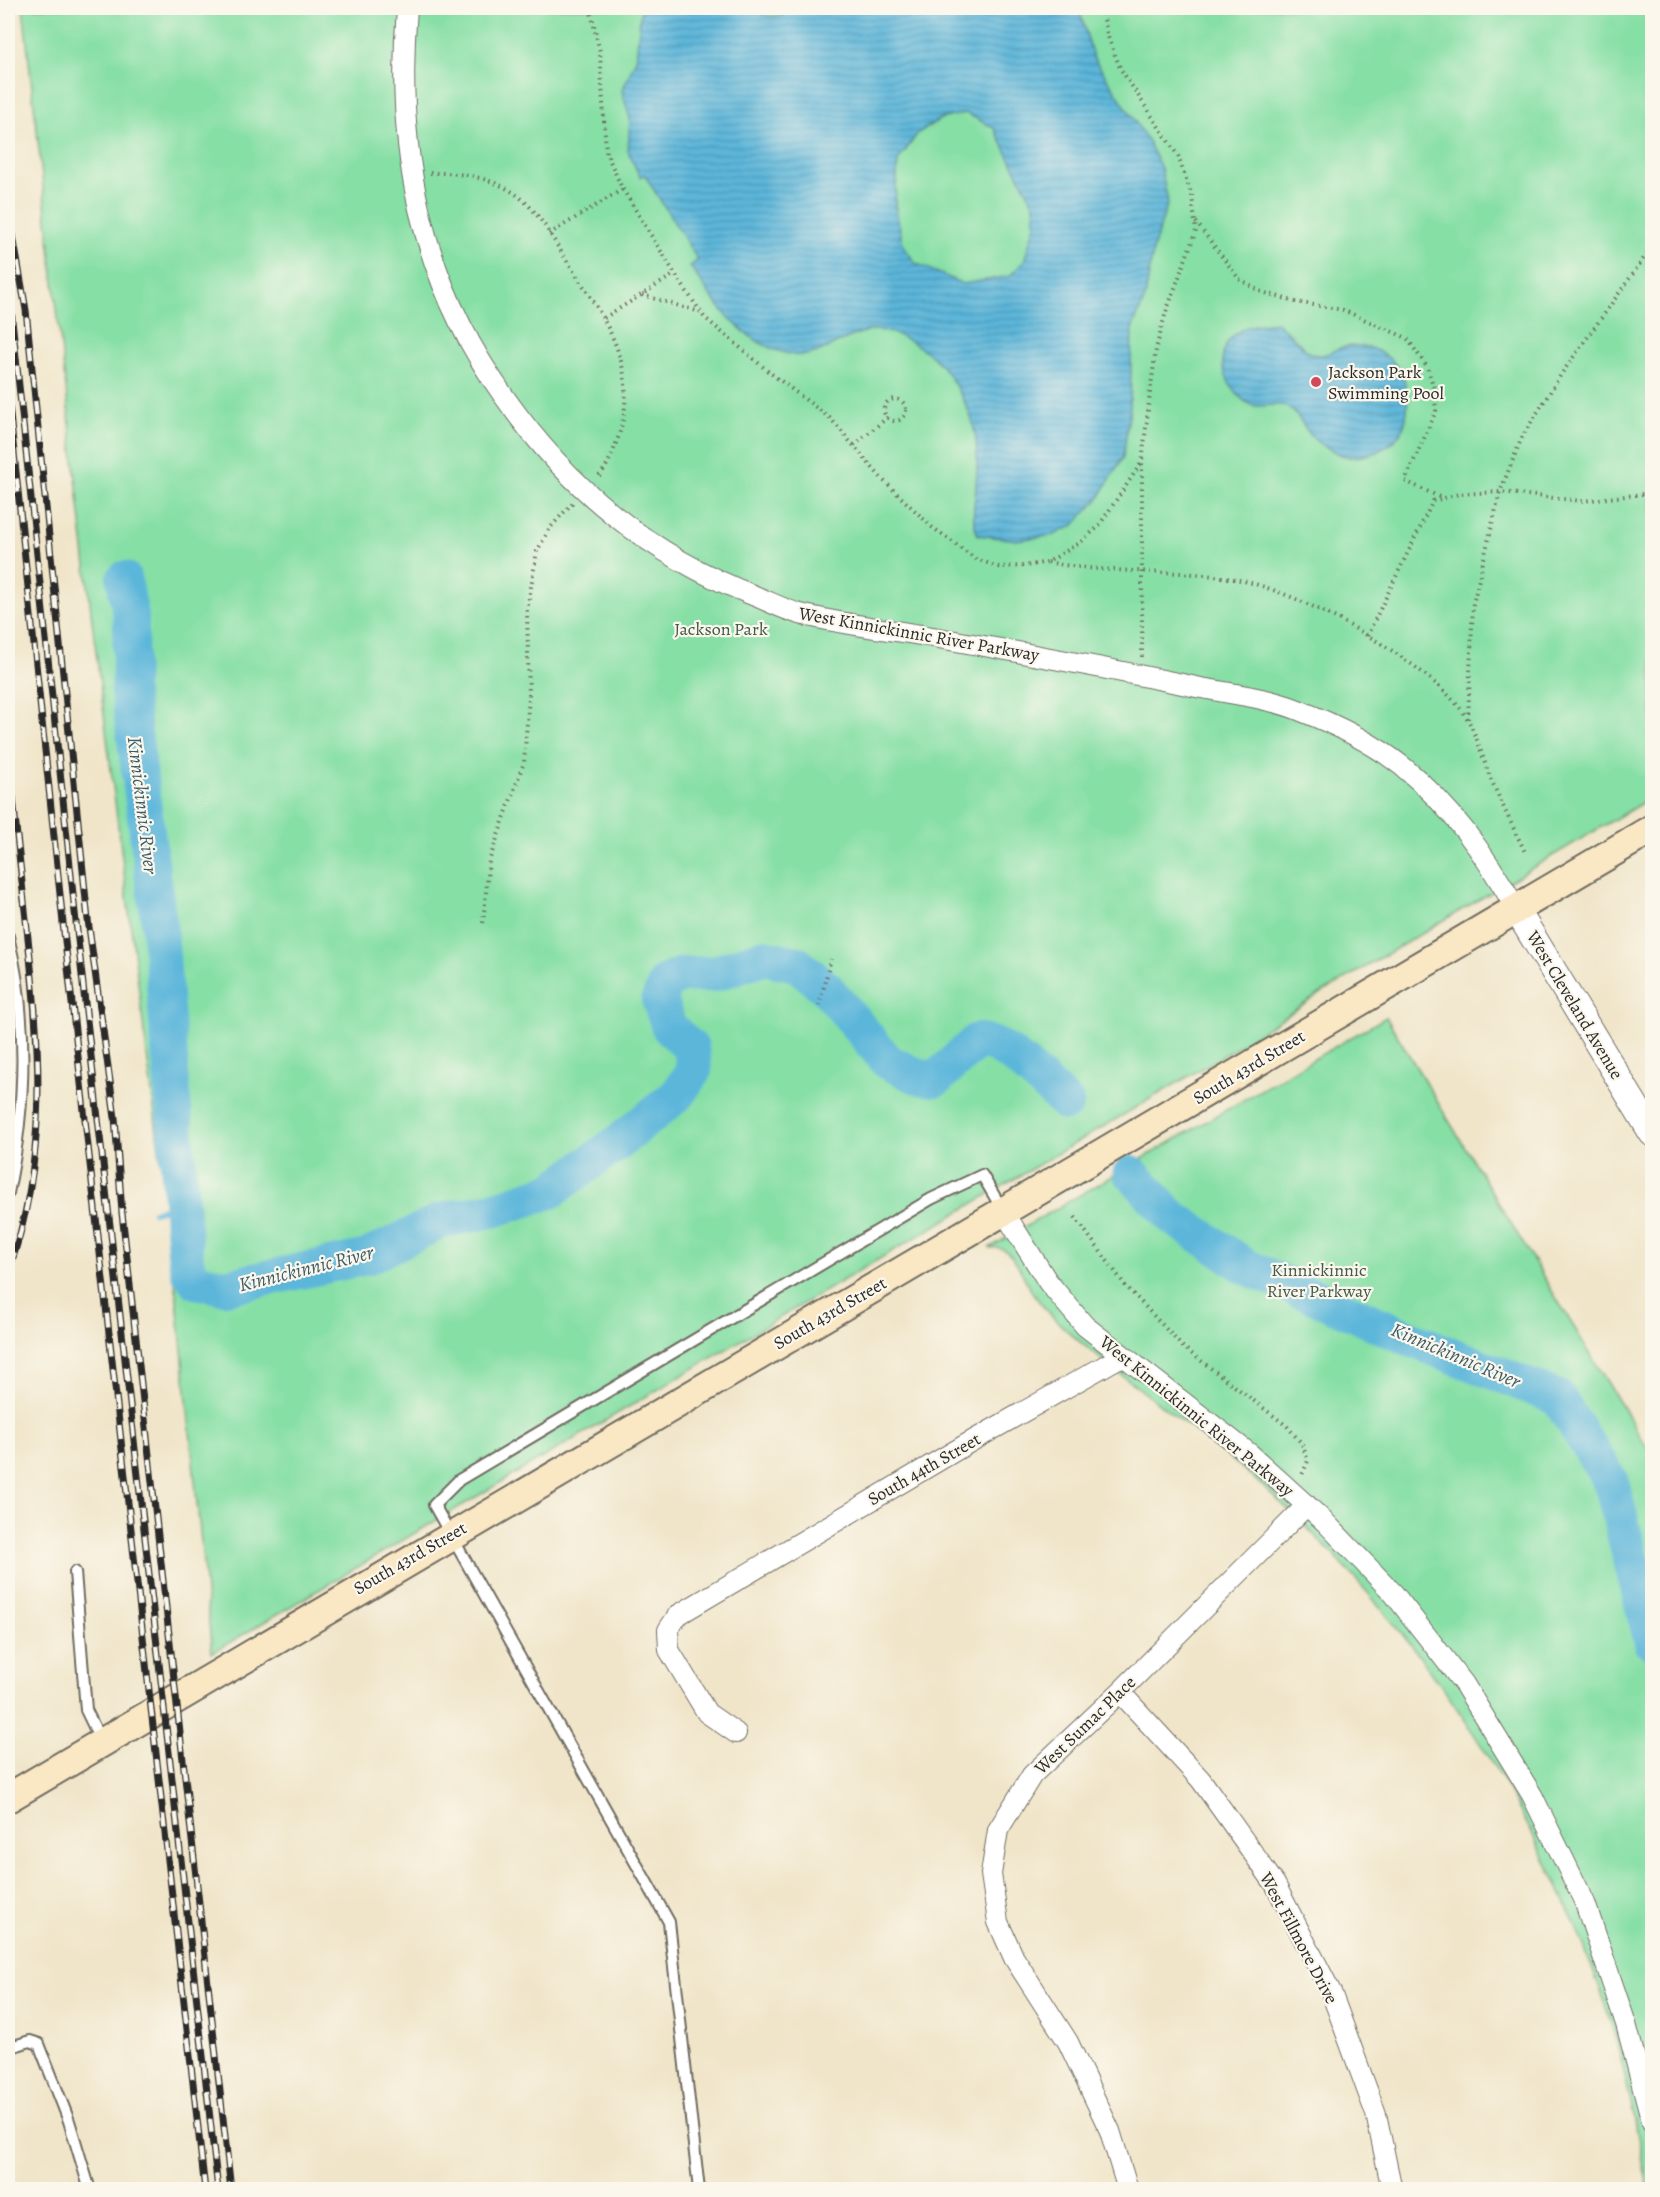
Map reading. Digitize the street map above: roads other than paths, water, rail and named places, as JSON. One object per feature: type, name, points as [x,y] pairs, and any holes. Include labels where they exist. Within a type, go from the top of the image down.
[{"type":"main road","name":"South 43rd Street","points":[[8,1798],[450,1535],[1004,1212],[1653,829]]},
{"type":"street","name":"West Kinnickinnic River Parkway","points":[[406,8],[402,65],[412,175],[419,219],[444,295],[481,365],[528,431],[585,492],[640,536],[708,578],[799,613],[1142,675],[1293,708],[1348,733],[1400,764],[1452,811],[1492,866],[1516,909]]},
{"type":"street","name":"West Cleveland Avenue","points":[[1516,909],[1653,1133]]},
{"type":"street","name":"West Kinnickinnic River Parkway","points":[[1004,1212],[1048,1282],[1084,1326],[1250,1454],[1306,1505],[1394,1594],[1450,1666],[1532,1795],[1585,1903],[1626,2024],[1653,2122]]},
{"type":"street","name":"South 44th Street","points":[[736,1733],[707,1713],[669,1650],[668,1630],[678,1615],[965,1445],[1122,1356]]},
{"type":"street","name":"West Sumac Place","points":[[1128,2190],[1110,2132],[1072,2052],[1014,1958],[998,1922],[991,1874],[998,1830],[1032,1775],[1120,1692],[1306,1505]]},
{"type":"street","name":"West Fillmore Drive","points":[[1120,1692],[1201,1780],[1275,1884],[1331,1992],[1376,2115],[1392,2190]]},
{"type":"lane","points":[[8,936],[20,1009],[24,1078],[18,1144],[8,1193]]},
{"type":"lane","points":[[699,2190],[669,1922],[434,1505],[459,1480],[931,1199],[982,1175],[1004,1212]]},
{"type":"lane","points":[[75,1572],[86,1710],[101,1742]]},
{"type":"lane","points":[[8,2048],[30,2041],[39,2044],[69,2121],[90,2190]]},
{"type":"water","points":[[641,8],[754,8],[759,13],[777,16],[802,8],[1079,8],[1093,57],[1148,141],[1161,168],[1168,202],[1153,250],[1145,298],[1132,329],[1130,409],[1123,457],[1099,498],[1073,526],[1054,535],[1016,540],[978,535],[974,517],[977,454],[970,414],[957,388],[942,366],[912,342],[889,332],[867,331],[813,353],[794,355],[761,343],[733,322],[690,266],[698,260],[644,174],[640,177],[628,151],[630,119],[622,91],[636,59]],"holes":[[[966,113],[994,128],[1034,205],[1035,225],[1024,261],[1010,276],[963,284],[915,263],[903,245],[895,204],[898,161],[918,133],[940,119]]]},
{"type":"water","name":"Jackson Park Swimming Pool","points":[[1277,322],[1308,352],[1315,355],[1326,354],[1347,346],[1362,346],[1382,353],[1394,363],[1405,382],[1407,404],[1403,427],[1393,442],[1369,454],[1344,456],[1316,441],[1289,408],[1279,405],[1253,406],[1234,391],[1223,362],[1227,343],[1239,331],[1255,325]]},
{"type":"waterway","name":"Kinnickinnic River","points":[[124,579],[131,619],[129,695],[160,931],[185,1253],[188,1270],[196,1281],[225,1287],[367,1257],[441,1221],[496,1209],[551,1191],[616,1144],[677,1095],[694,1070],[691,1048],[669,1027],[659,999],[666,982],[681,975],[714,974],[763,957],[797,964],[827,989],[888,1062],[919,1077],[936,1079],[977,1041],[988,1043],[1012,1055],[1066,1103]]},
{"type":"waterway","name":"Kinnickinnic River","points":[[1131,1173],[1171,1216],[1247,1267],[1409,1338],[1558,1398],[1611,1482],[1652,1642]]},
{"type":"waterway","points":[[154,1212],[181,1205]]},
{"type":"railway","points":[[8,207],[26,310],[88,920],[115,1118],[122,1213],[231,2190]]},
{"type":"railway","points":[[8,282],[76,922],[218,2190]]},
{"type":"railway","points":[[8,395],[63,923],[205,2190]]},
{"type":"railway","points":[[8,752],[32,972],[38,1059],[38,1102],[30,1187],[21,1230],[8,1272]]},
{"type":"place","name":"Jackson Park Swimming Pool","points":[[1316,382]]},
{"type":"park label","name":"Jackson Park","points":[[721,629]]},
{"type":"park label","name":"Kinnickinnic River Parkway","points":[[1319,1280]]}]
